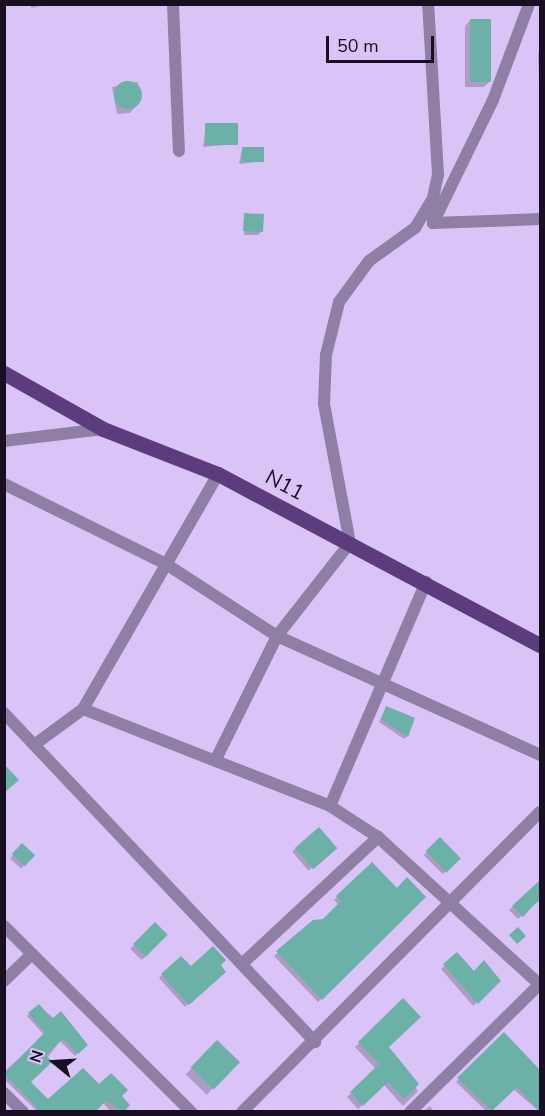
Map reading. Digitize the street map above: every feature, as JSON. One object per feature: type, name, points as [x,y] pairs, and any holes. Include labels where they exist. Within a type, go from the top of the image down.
[{"type":"main road","name":"N11","points":[[4,373],[103,429],[218,474],[426,582],[540,645]]},
{"type":"street","points":[[172,4],[179,151]]},
{"type":"street","points":[[428,4],[438,175],[433,198],[434,223]]},
{"type":"street","points":[[434,223],[493,100],[529,4]]},
{"type":"street","points":[[216,759],[277,636],[350,543],[324,404],[331,325],[339,302],[369,261],[415,228],[433,198]]},
{"type":"street","points":[[434,223],[540,219]]},
{"type":"street","points":[[4,441],[103,429]]},
{"type":"street","points":[[34,745],[83,709],[218,474]]},
{"type":"street","points":[[4,484],[166,564],[277,636],[540,755]]},
{"type":"street","points":[[330,806],[426,582]]},
{"type":"street","points":[[83,709],[216,759],[330,806],[378,837],[452,899],[540,984],[411,1112]]},
{"type":"street","points":[[4,713],[243,963],[315,1042]]},
{"type":"street","points":[[242,1112],[315,1042],[452,899],[540,812]]},
{"type":"street","points":[[243,963],[378,837]]},
{"type":"street","points":[[4,926],[191,1112]]},
{"type":"street","points":[[4,981],[32,954]]},
{"type":"street","points":[[4,1093],[23,1112]]},
{"type":"building","points":[[470,19],[491,19],[491,82],[470,82]]},
{"type":"building","points":[[128,81],[138,85],[142,95],[138,105],[128,109],[118,105],[114,95],[118,85]]},
{"type":"building","points":[[205,123],[238,123],[238,145],[205,145]]},
{"type":"building","points":[[242,147],[264,147],[264,162],[242,162]]},
{"type":"building","points":[[244,213],[264,214],[263,232],[243,231]]},
{"type":"building","points":[[386,706],[415,718],[408,737],[381,719]]},
{"type":"building","points":[[4,764],[19,780],[4,793]]},
{"type":"building","points":[[319,827],[337,848],[313,869],[295,848]]},
{"type":"building","points":[[440,837],[461,859],[446,872],[426,851]]},
{"type":"building","points":[[22,843],[35,855],[25,866],[12,854]]},
{"type":"building","points":[[372,862],[397,888],[407,877],[426,897],[322,1000],[276,951],[313,920],[323,919],[341,901],[336,896]]},
{"type":"building","points":[[540,880],[540,898],[523,917],[512,906]]},
{"type":"building","points":[[155,922],[168,935],[146,957],[133,944]]},
{"type":"building","points":[[518,927],[526,936],[517,944],[509,935]]},
{"type":"building","points":[[213,946],[226,960],[221,965],[226,972],[189,1005],[161,974],[181,956],[191,966]]},
{"type":"building","points":[[457,952],[474,971],[484,960],[501,981],[478,1004],[443,964]]},
{"type":"building","points":[[403,998],[421,1017],[389,1047],[419,1084],[404,1099],[388,1082],[363,1106],[350,1092],[379,1064],[358,1042]]},
{"type":"building","points":[[39,1004],[52,1019],[61,1011],[88,1045],[78,1054],[63,1039],[46,1055],[52,1062],[31,1082],[48,1099],[83,1068],[99,1084],[111,1073],[128,1090],[122,1096],[130,1105],[124,1112],[106,1101],[95,1112],[35,1112],[38,1108],[4,1074],[45,1032],[28,1013]]},
{"type":"building","points":[[504,1032],[540,1070],[540,1112],[517,1087],[492,1111],[457,1078]]},
{"type":"building","points":[[217,1040],[240,1062],[214,1090],[191,1067]]}]
